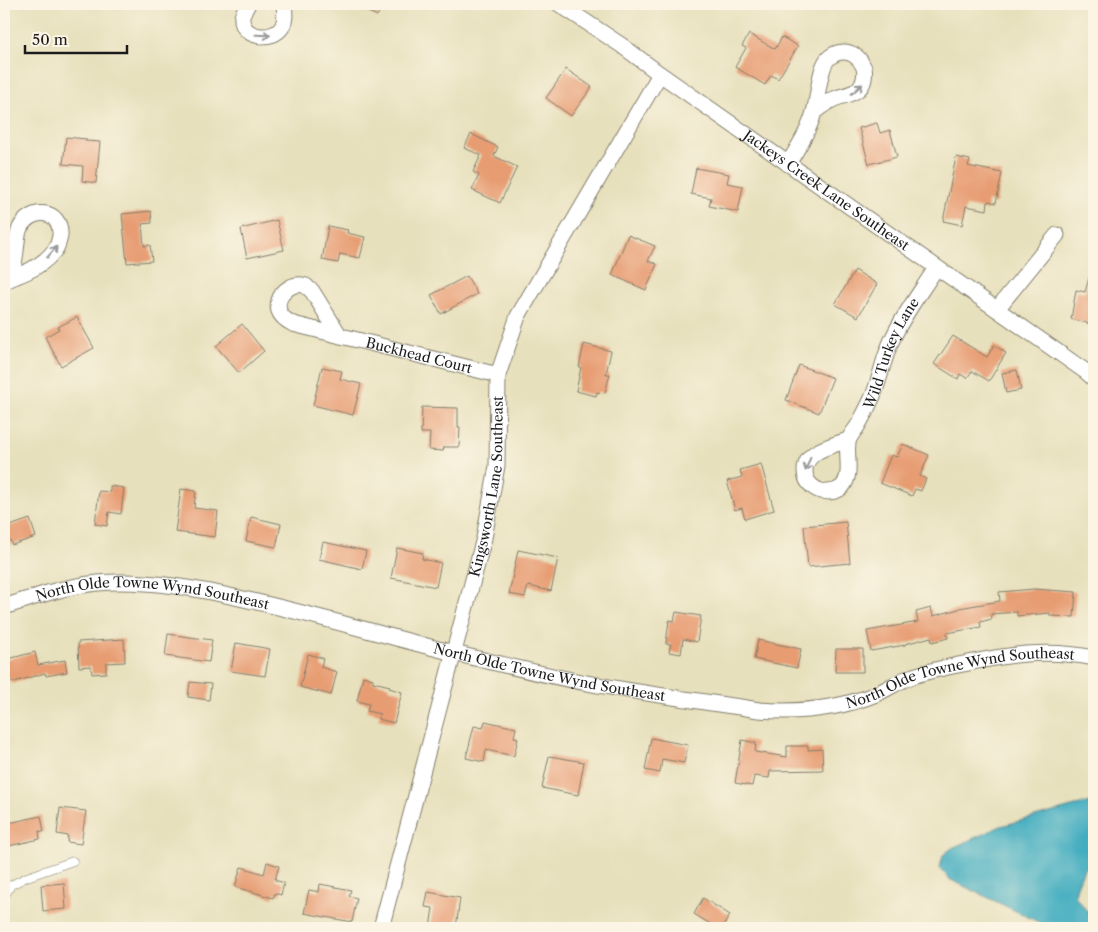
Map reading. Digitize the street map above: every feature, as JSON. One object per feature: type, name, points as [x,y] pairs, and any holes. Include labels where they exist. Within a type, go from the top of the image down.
[{"type":"street","points":[[248,4],[243,14],[242,22],[252,34],[263,36],[275,34],[282,28],[285,17],[284,4]]},
{"type":"street","name":"Jackeys Creek Lane Southeast","points":[[559,4],[621,45],[1094,379]]},
{"type":"street","name":"Kingsworth Lane Southeast","points":[[381,928],[484,538],[497,466],[498,375],[518,316],[660,74]]},
{"type":"street","points":[[788,164],[815,111]]},
{"type":"street","points":[[997,309],[1056,235]]},
{"type":"street","name":"Wild Turkey Lane","points":[[848,440],[875,391],[891,341],[904,316],[936,268]]},
{"type":"street","name":"Buckhead Court","points":[[340,336],[498,375]]},
{"type":"street","name":"North Olde Towne Wynd Southeast","points":[[4,607],[66,588],[98,583],[121,582],[170,586],[217,593],[299,611],[455,653],[589,683],[778,712],[840,705],[875,694],[912,676],[989,659],[1037,653],[1094,658]]},
{"type":"lane","points":[[4,897],[10,885],[73,861]]},
{"type":"water","points":[[1094,801],[1094,862],[1084,869],[1075,895],[1094,918],[1094,928],[1051,928],[949,879],[940,868],[943,855],[952,848],[1001,826]]},
{"type":"building","points":[[350,4],[383,4],[377,16]]},
{"type":"building","points":[[749,34],[775,49],[782,37],[798,46],[778,79],[771,75],[765,85],[735,67],[746,48],[742,46]]},
{"type":"building","points":[[566,69],[592,87],[571,116],[546,98]]},
{"type":"building","points":[[877,123],[880,133],[890,130],[897,157],[869,164],[859,128]]},
{"type":"building","points":[[471,134],[498,147],[494,156],[517,167],[500,203],[472,190],[479,175],[473,172],[481,155],[464,148]]},
{"type":"building","points":[[66,137],[100,142],[96,183],[82,181],[83,166],[63,164]]},
{"type":"building","points":[[956,157],[970,160],[968,166],[1002,173],[996,203],[988,201],[987,210],[966,206],[962,225],[943,221]]},
{"type":"building","points":[[696,168],[729,174],[727,183],[743,186],[738,212],[709,206],[711,198],[691,194]]},
{"type":"building","points":[[151,211],[152,223],[142,224],[144,246],[150,245],[152,261],[127,263],[122,214]]},
{"type":"building","points":[[277,220],[284,250],[247,258],[241,229]]},
{"type":"building","points":[[328,226],[348,230],[347,233],[365,237],[360,258],[340,254],[338,263],[322,260]]},
{"type":"building","points":[[628,235],[655,246],[648,261],[657,264],[646,290],[612,275]]},
{"type":"building","points":[[855,270],[877,284],[858,317],[835,304]]},
{"type":"building","points":[[1091,271],[1094,272],[1094,325],[1071,319],[1076,290],[1085,292]]},
{"type":"building","points":[[467,276],[477,294],[441,314],[431,295]]},
{"type":"building","points":[[77,317],[94,348],[61,366],[45,337],[59,329],[58,327]]},
{"type":"building","points":[[242,324],[264,351],[239,373],[216,346]]},
{"type":"building","points":[[953,336],[987,357],[994,345],[1006,353],[989,381],[972,371],[967,378],[960,374],[958,379],[934,364]]},
{"type":"building","points":[[584,344],[611,351],[606,374],[610,374],[605,393],[597,392],[596,396],[576,391]]},
{"type":"building","points":[[799,365],[833,378],[819,413],[786,400]]},
{"type":"building","points":[[322,367],[342,371],[340,379],[361,384],[353,415],[313,405]]},
{"type":"building","points":[[1017,370],[1021,390],[1006,393],[1002,373]]},
{"type":"building","points":[[422,407],[458,408],[458,427],[460,427],[459,447],[444,447],[443,451],[429,450],[430,433],[421,433]]},
{"type":"building","points":[[903,444],[929,455],[920,476],[926,479],[921,491],[915,489],[912,496],[880,483],[891,455],[897,457]]},
{"type":"building","points":[[761,464],[774,510],[745,519],[742,508],[735,510],[727,481],[742,477],[740,470]]},
{"type":"building","points":[[110,486],[124,488],[121,514],[109,512],[107,526],[95,524],[99,491],[110,492]]},
{"type":"building","points":[[181,489],[196,491],[194,508],[218,511],[215,537],[175,532]]},
{"type":"building","points":[[251,517],[281,524],[276,547],[246,541]]},
{"type":"building","points":[[30,519],[36,537],[12,545],[10,540],[4,542],[4,528]]},
{"type":"building","points":[[846,522],[850,563],[808,567],[804,526]]},
{"type":"building","points":[[323,542],[366,551],[362,569],[319,559]]},
{"type":"building","points":[[397,548],[423,553],[422,559],[441,563],[436,587],[391,578]]},
{"type":"building","points":[[518,550],[558,558],[551,591],[528,586],[525,597],[509,594]]},
{"type":"building","points":[[1034,589],[1076,592],[1074,617],[1050,616],[1050,613],[1017,616],[1017,612],[991,614],[992,619],[980,622],[981,627],[947,633],[948,638],[932,642],[931,637],[905,645],[871,651],[867,631],[918,622],[916,612],[931,608],[933,616],[959,608],[1000,601],[999,592]]},
{"type":"building","points":[[676,612],[701,616],[697,642],[683,639],[681,654],[669,652],[671,644],[666,644],[669,620],[674,621]]},
{"type":"building","points":[[168,634],[212,640],[209,662],[165,656]]},
{"type":"building","points":[[124,639],[125,662],[106,663],[106,673],[92,674],[91,666],[79,667],[78,642]]},
{"type":"building","points":[[758,640],[801,649],[797,668],[754,659]]},
{"type":"building","points":[[236,643],[270,649],[265,676],[231,671]]},
{"type":"building","points":[[836,649],[863,649],[863,672],[835,672]]},
{"type":"building","points":[[35,652],[38,665],[65,660],[67,672],[46,676],[45,673],[11,683],[10,678],[4,680],[4,660]]},
{"type":"building","points":[[308,654],[323,658],[321,667],[337,672],[331,695],[300,687]]},
{"type":"building","points":[[363,676],[373,679],[373,682],[390,686],[389,688],[402,692],[394,723],[378,719],[380,714],[367,711],[369,704],[357,701]]},
{"type":"building","points":[[190,682],[211,684],[209,700],[188,697]]},
{"type":"building","points":[[485,721],[516,728],[514,737],[518,738],[514,756],[486,750],[484,762],[466,758],[474,726],[483,728]]},
{"type":"building","points":[[651,738],[688,745],[684,763],[662,759],[660,773],[645,770]]},
{"type":"building","points":[[742,740],[756,743],[755,752],[787,757],[787,746],[808,746],[808,750],[822,749],[823,770],[770,771],[769,778],[754,776],[752,786],[735,783]]},
{"type":"building","points":[[549,756],[584,762],[578,795],[542,788]]},
{"type":"building","points":[[60,808],[86,811],[81,844],[67,842],[68,836],[57,834]]},
{"type":"building","points":[[41,816],[44,832],[39,831],[40,839],[4,847],[4,824]]},
{"type":"building","points":[[267,862],[279,866],[275,880],[284,883],[281,895],[275,893],[273,898],[235,887],[241,867],[264,874]]},
{"type":"building","points":[[64,883],[66,909],[43,911],[41,885]]},
{"type":"building","points":[[320,884],[351,890],[349,896],[357,898],[352,922],[304,913],[309,890],[319,892]]},
{"type":"building","points":[[428,892],[460,898],[456,928],[430,927],[433,908],[425,907]]},
{"type":"building","points":[[703,898],[730,915],[722,928],[717,928],[694,914]]}]
